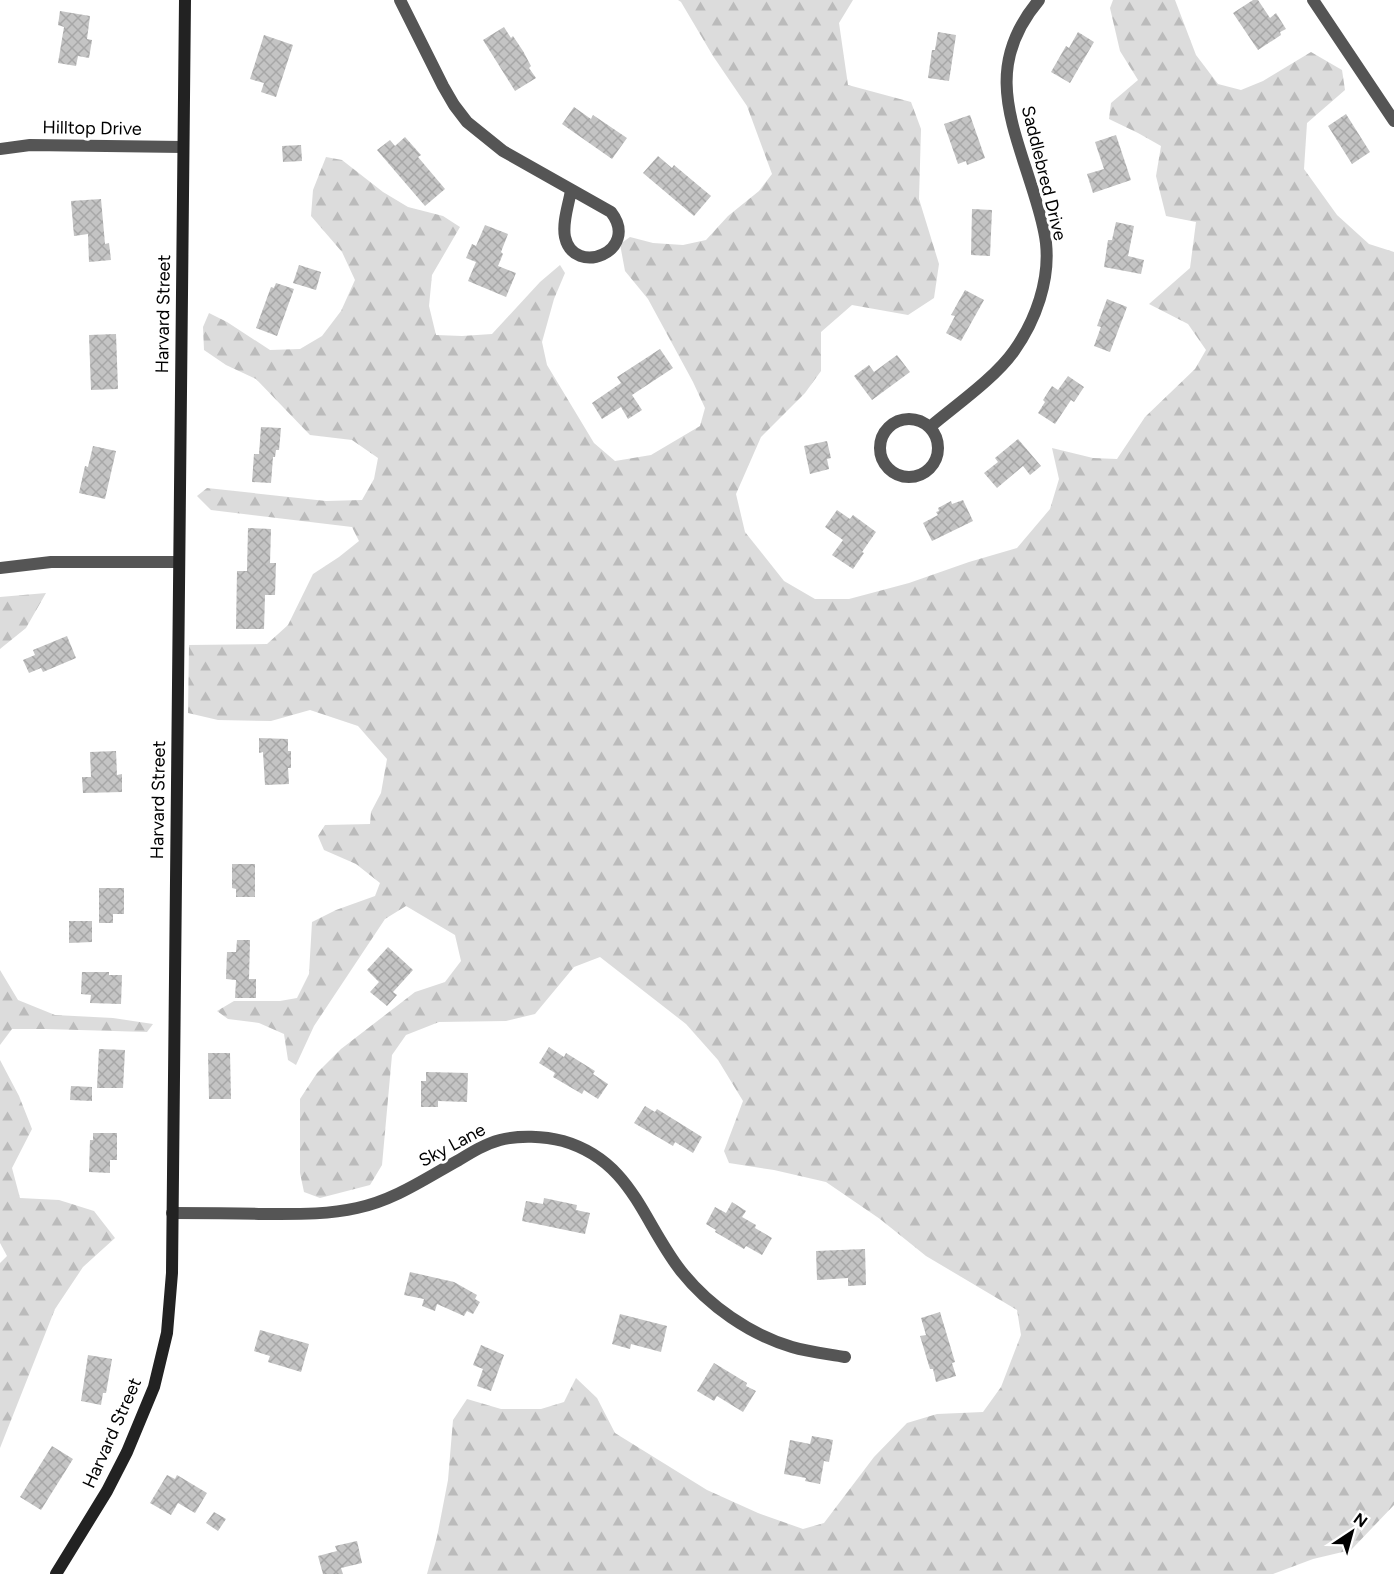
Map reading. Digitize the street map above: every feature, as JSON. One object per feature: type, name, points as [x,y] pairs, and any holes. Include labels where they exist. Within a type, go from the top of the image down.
[{"type":"main road","name":"Harvard Street","points":[[56,1574],[107,1491],[154,1387],[166,1333],[172,1272],[184,0]]},
{"type":"street","points":[[400,0],[443,86],[467,122],[504,151],[611,212],[618,231],[616,242],[601,256],[591,258],[581,256],[567,242],[565,227],[571,190]]},
{"type":"street","name":"Saddlebred Drive","points":[[930,427],[994,373],[1009,357],[1026,330],[1041,294],[1047,256],[1044,231],[1006,96],[1006,71],[1010,50],[1019,28],[1039,0]]},
{"type":"street","points":[[1313,0],[1390,106],[1394,121]]},
{"type":"street","name":"Hilltop Drive","points":[[0,149],[30,145],[183,147]]},
{"type":"street","points":[[910,418],[930,427],[939,449],[932,466],[912,477],[900,475],[889,469],[880,449],[881,439],[886,429],[894,422],[910,418]]},
{"type":"street","points":[[0,568],[51,562],[179,562]]},
{"type":"street","name":"Sky Lane","points":[[172,1213],[310,1214],[346,1210],[380,1202],[400,1194],[484,1146],[500,1140],[537,1137],[560,1140],[582,1147],[618,1173],[631,1190],[668,1254],[702,1293],[723,1311],[745,1327],[792,1347],[845,1357]]},
{"type":"green space","points":[[678,0],[853,0],[839,23],[848,85],[911,102],[921,129],[919,199],[939,264],[934,298],[908,315],[852,305],[821,332],[821,371],[805,393],[761,437],[736,494],[745,532],[784,581],[815,599],[849,599],[909,583],[1017,548],[1050,509],[1059,479],[1052,448],[1093,458],[1117,459],[1145,417],[1195,369],[1206,350],[1188,324],[1149,304],[1190,268],[1196,222],[1166,216],[1156,176],[1161,146],[1109,119],[1111,103],[1138,80],[1120,51],[1110,8],[1113,0],[1175,0],[1196,55],[1218,84],[1241,90],[1263,81],[1311,52],[1342,70],[1345,90],[1307,123],[1304,169],[1337,215],[1369,244],[1394,252],[1394,1505],[1351,1550],[1313,1559],[1273,1574],[427,1574],[448,1480],[453,1420],[467,1399],[501,1409],[541,1409],[564,1402],[576,1378],[597,1398],[615,1433],[707,1490],[758,1513],[803,1529],[824,1523],[874,1457],[907,1423],[937,1414],[983,1412],[1001,1387],[1021,1335],[1017,1310],[926,1256],[880,1219],[826,1182],[729,1163],[724,1151],[743,1101],[718,1060],[686,1024],[600,957],[574,967],[535,1014],[506,1021],[439,1022],[406,1035],[392,1055],[382,1165],[370,1185],[320,1198],[304,1192],[300,1173],[300,1099],[317,1073],[341,1049],[415,992],[445,982],[461,961],[455,935],[406,906],[385,919],[314,1026],[296,1065],[288,1060],[284,1034],[259,1023],[228,1019],[217,1011],[234,1001],[280,1001],[297,998],[309,974],[312,922],[336,910],[375,896],[380,883],[356,864],[324,850],[318,836],[325,825],[370,824],[371,812],[381,793],[387,759],[358,726],[310,710],[271,721],[218,720],[188,713],[189,645],[267,644],[288,625],[313,574],[359,541],[352,527],[211,510],[197,496],[207,488],[326,501],[362,500],[374,479],[378,458],[352,440],[310,435],[256,379],[226,365],[204,350],[203,327],[209,313],[270,350],[300,349],[322,336],[341,311],[355,280],[342,252],[311,216],[313,190],[326,157],[342,160],[383,192],[408,207],[443,216],[460,227],[432,275],[429,306],[436,335],[492,334],[540,282],[560,265],[565,273],[554,299],[542,342],[547,365],[594,443],[615,461],[651,455],[700,426],[705,408],[648,299],[625,271],[620,244],[630,237],[653,243],[683,245],[706,240],[728,216],[759,191],[772,174],[747,106]]},
{"type":"green space","points":[[46,593],[26,628],[0,649],[0,597]]},
{"type":"green space","points":[[0,970],[18,1000],[55,1015],[113,1018],[153,1024],[147,1032],[12,1029],[0,1045]]},
{"type":"green space","points":[[0,1060],[19,1096],[32,1129],[12,1168],[20,1198],[59,1200],[94,1211],[115,1238],[83,1267],[55,1309],[0,1448],[0,1263],[7,1256],[0,1243]]},
{"type":"building","points":[[1253,0],[1258,0],[1270,18],[1276,13],[1286,29],[1280,32],[1281,35],[1258,50],[1233,13]]},
{"type":"building","points":[[60,11],[90,16],[87,39],[92,40],[89,58],[78,56],[76,66],[58,63],[64,27],[58,25]]},
{"type":"building","points":[[504,27],[523,51],[531,66],[529,68],[536,78],[515,91],[483,40]]},
{"type":"building","points":[[938,32],[956,35],[949,81],[928,78],[932,50],[935,50]]},
{"type":"building","points":[[1078,32],[1094,42],[1070,83],[1051,72],[1066,46],[1069,48]]},
{"type":"building","points":[[264,35],[293,45],[276,97],[261,92],[264,83],[250,79]]},
{"type":"building","points":[[574,107],[591,119],[593,115],[627,138],[612,159],[562,124]]},
{"type":"building","points":[[1346,114],[1370,152],[1352,164],[1328,126]]},
{"type":"building","points":[[970,115],[985,158],[967,165],[966,161],[958,164],[944,124]]},
{"type":"building","points":[[1116,135],[1131,180],[1093,193],[1087,174],[1104,169],[1095,142]]},
{"type":"building","points":[[405,137],[421,155],[418,157],[445,189],[425,206],[377,150],[390,140],[395,146]]},
{"type":"building","points":[[301,145],[302,161],[283,162],[282,146]]},
{"type":"building","points":[[658,156],[672,168],[674,165],[711,196],[694,216],[643,173]]},
{"type":"building","points":[[101,199],[105,244],[109,243],[111,260],[89,262],[88,234],[74,236],[71,201]]},
{"type":"building","points":[[972,209],[992,210],[990,256],[971,255]]},
{"type":"building","points":[[1116,222],[1134,226],[1128,256],[1144,260],[1141,274],[1104,267],[1108,240],[1112,240]]},
{"type":"building","points":[[485,225],[508,234],[498,266],[516,273],[506,297],[468,281],[476,262],[466,258],[472,244],[476,246]]},
{"type":"building","points":[[299,265],[321,272],[316,290],[293,283]]},
{"type":"building","points":[[276,283],[294,289],[277,336],[256,328],[271,287],[274,288]]},
{"type":"building","points":[[965,290],[984,300],[961,341],[946,333],[955,316],[951,315]]},
{"type":"building","points":[[1107,299],[1127,307],[1110,352],[1094,346],[1101,327],[1097,326]]},
{"type":"building","points":[[116,334],[118,389],[91,390],[89,335]]},
{"type":"building","points":[[660,349],[673,368],[632,395],[642,410],[628,419],[621,407],[602,419],[592,403],[621,383],[617,377]]},
{"type":"building","points":[[897,355],[910,372],[872,400],[854,376],[869,365],[874,372]]},
{"type":"building","points":[[1068,376],[1084,387],[1074,402],[1071,400],[1055,424],[1038,413],[1052,386],[1058,390]]},
{"type":"building","points":[[261,427],[281,428],[279,450],[276,450],[275,457],[273,457],[271,483],[252,482],[254,454],[259,454]]},
{"type":"building","points":[[1018,439],[1041,466],[1030,475],[1023,466],[997,488],[984,473],[998,462],[995,458]]},
{"type":"building","points":[[827,441],[831,458],[827,459],[829,469],[810,474],[804,446]]},
{"type":"building","points":[[93,446],[116,451],[105,499],[79,493],[85,466],[88,467]]},
{"type":"building","points":[[963,500],[973,521],[932,541],[923,523],[938,515],[936,512],[939,511],[938,508],[951,501],[952,504]]},
{"type":"building","points":[[837,510],[850,519],[853,515],[876,532],[853,569],[832,555],[843,540],[825,527]]},
{"type":"building","points":[[248,528],[271,529],[270,563],[276,563],[275,595],[265,595],[264,629],[236,629],[237,571],[247,571]]},
{"type":"building","points":[[67,636],[76,658],[43,672],[41,668],[29,673],[23,660],[35,655],[33,650]]},
{"type":"building","points":[[259,738],[288,739],[288,751],[291,751],[291,768],[288,768],[289,784],[265,785],[263,752],[259,753]]},
{"type":"building","points":[[116,751],[117,775],[122,774],[122,792],[83,793],[82,777],[91,777],[90,752]]},
{"type":"building","points":[[232,864],[255,864],[255,897],[236,897],[236,889],[232,888]]},
{"type":"building","points":[[99,888],[124,888],[124,914],[113,914],[113,923],[99,923]]},
{"type":"building","points":[[69,921],[92,921],[92,942],[69,943]]},
{"type":"building","points":[[237,940],[250,940],[249,979],[256,979],[256,998],[235,998],[236,980],[226,979],[227,952],[236,952]]},
{"type":"building","points":[[388,947],[413,970],[393,992],[397,995],[387,1006],[370,992],[379,982],[367,970]]},
{"type":"building","points":[[82,972],[109,972],[109,975],[122,975],[121,1004],[90,1003],[91,995],[81,994]]},
{"type":"building","points":[[549,1047],[564,1057],[566,1053],[595,1071],[593,1074],[608,1084],[598,1099],[584,1090],[582,1094],[553,1077],[555,1073],[539,1063]]},
{"type":"building","points":[[99,1049],[125,1050],[123,1088],[97,1088]]},
{"type":"building","points":[[208,1053],[230,1053],[231,1099],[209,1099]]},
{"type":"building","points":[[426,1072],[468,1073],[467,1102],[438,1101],[438,1107],[421,1107],[421,1081],[426,1081]]},
{"type":"building","points":[[71,1086],[92,1087],[92,1101],[70,1100]]},
{"type":"building","points":[[645,1106],[655,1112],[657,1109],[702,1137],[693,1153],[675,1142],[673,1146],[634,1123]]},
{"type":"building","points":[[93,1133],[117,1133],[117,1160],[110,1160],[110,1173],[89,1172],[90,1140],[93,1140]]},
{"type":"building","points":[[544,1198],[577,1205],[576,1210],[590,1213],[585,1234],[522,1221],[526,1201],[543,1204]]},
{"type":"building","points":[[732,1202],[746,1211],[742,1217],[772,1238],[762,1255],[746,1246],[744,1249],[706,1224],[715,1207],[726,1213]]},
{"type":"building","points":[[865,1249],[866,1285],[848,1286],[848,1278],[817,1280],[816,1251]]},
{"type":"building","points":[[410,1272],[454,1282],[477,1295],[475,1299],[480,1302],[473,1314],[467,1311],[464,1316],[437,1304],[435,1311],[422,1306],[424,1299],[404,1295]]},
{"type":"building","points":[[940,1312],[955,1362],[952,1363],[956,1376],[936,1382],[920,1336],[926,1335],[921,1318]]},
{"type":"building","points":[[620,1314],[667,1326],[661,1352],[631,1344],[630,1349],[612,1344]]},
{"type":"building","points":[[260,1330],[309,1344],[301,1372],[268,1362],[270,1356],[254,1351]]},
{"type":"building","points":[[481,1345],[504,1355],[491,1391],[477,1386],[483,1369],[473,1365]]},
{"type":"building","points":[[88,1355],[112,1359],[106,1393],[103,1393],[101,1405],[81,1401]]},
{"type":"building","points":[[714,1363],[756,1391],[743,1412],[717,1396],[714,1401],[697,1391]]},
{"type":"building","points":[[812,1436],[833,1440],[829,1462],[824,1461],[820,1484],[805,1481],[806,1478],[784,1474],[790,1440],[810,1444]]},
{"type":"building","points":[[52,1446],[73,1459],[41,1510],[20,1497]]},
{"type":"building","points":[[167,1475],[175,1479],[177,1475],[207,1493],[195,1513],[178,1503],[171,1515],[150,1503]]},
{"type":"building","points":[[214,1512],[226,1519],[218,1531],[206,1523]]},
{"type":"building","points":[[357,1541],[362,1563],[341,1568],[343,1574],[323,1574],[318,1556],[337,1551],[335,1546]]}]
